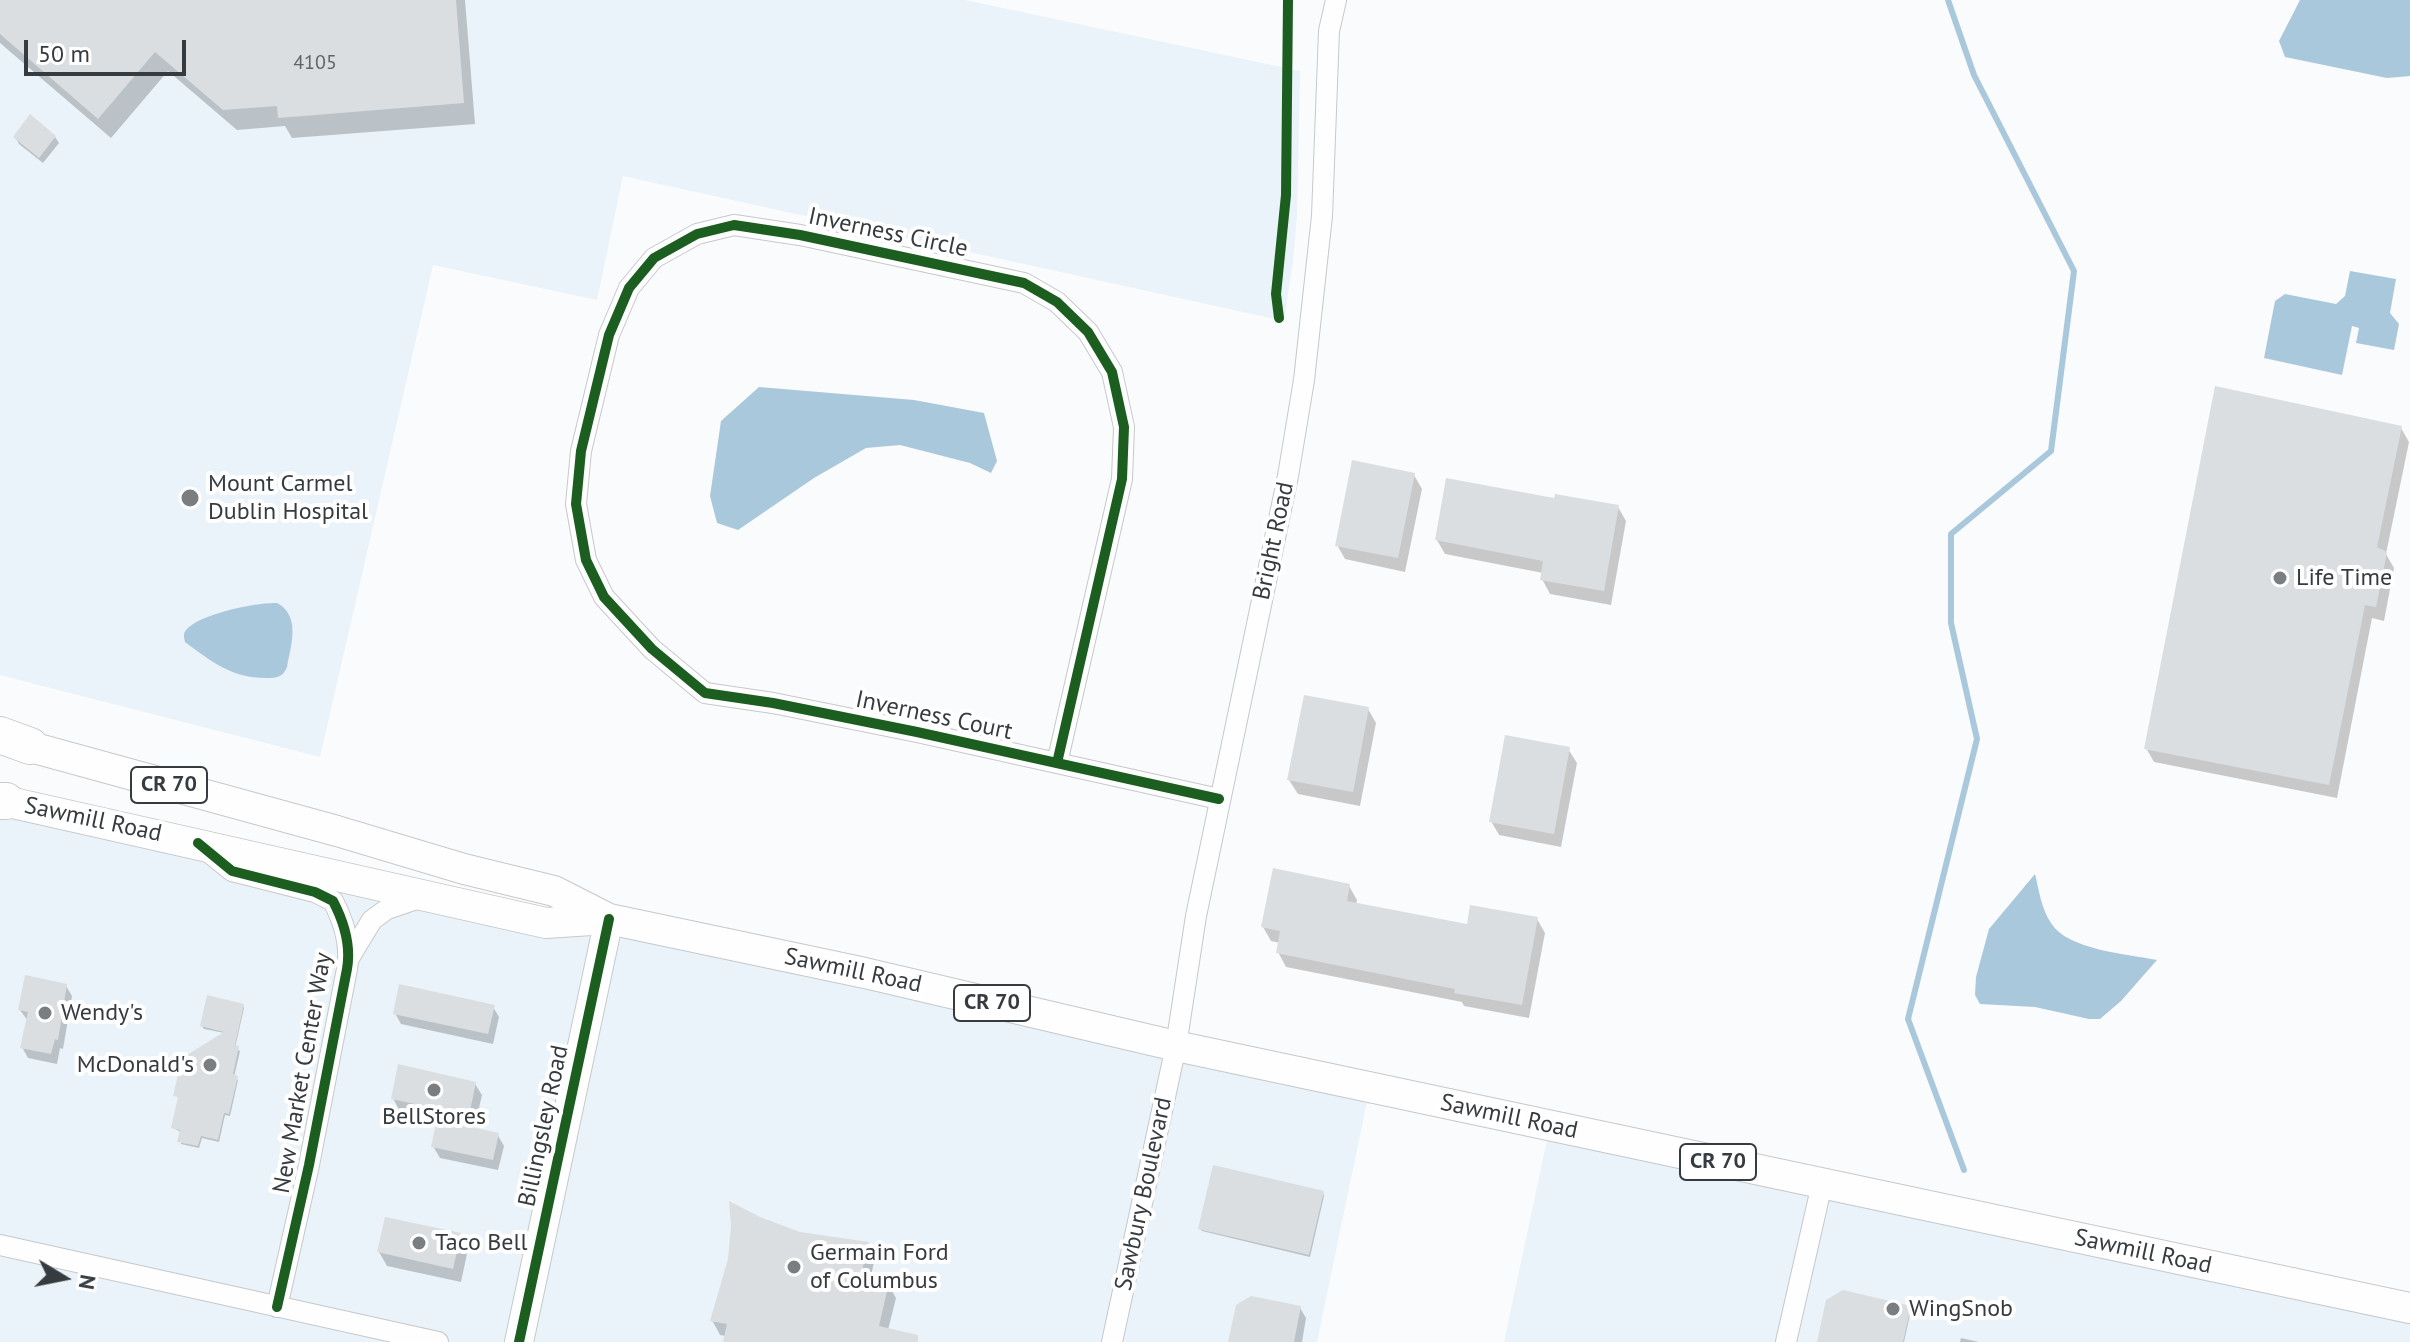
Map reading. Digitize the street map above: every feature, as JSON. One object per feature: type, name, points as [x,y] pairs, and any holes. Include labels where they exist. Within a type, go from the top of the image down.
[{"type":"main road","name":"Sawmill Road","points":[[10,740],[464,869],[554,891],[609,919],[865,973],[1176,1046],[2410,1308]]},
{"type":"main road","name":"Sawmill Road","points":[[2,801],[546,923],[609,919]]},
{"type":"street","name":"Bright Road","points":[[1322,0],[1329,31]]},
{"type":"street","name":"Bright Road","points":[[1176,1046],[1194,927],[1288,476],[1304,380],[1322,216],[1329,31],[1336,0]]},
{"type":"street","name":"Inverness Circle","points":[[652,649],[604,597],[586,560],[576,504],[581,451],[609,335],[629,288],[654,258],[697,234],[734,225],[872,249],[1024,283],[1057,302],[1088,332],[1112,372],[1124,427],[1122,479],[1057,763]]},
{"type":"street","name":"Inverness Court","points":[[652,649],[705,693],[773,703],[1219,799]]},
{"type":"street","name":"New Market Center Way","points":[[198,843],[232,871],[315,892],[333,901],[345,931],[349,958],[309,1165],[277,1307]]},
{"type":"street","name":"New Market Center Way","points":[[349,958],[372,920],[387,909],[426,896]]},
{"type":"street","name":"Billingsley Road","points":[[519,1342],[609,919]]},
{"type":"street","name":"Sawbury Boulevard","points":[[1112,1342],[1176,1046]]},
{"type":"street","points":[[1786,1342],[1822,1184]]},
{"type":"street","points":[[0,1245],[438,1342]]},
{"type":"shaded area","name":"Mount Carmel Dublin Hospital","points":[[0,0],[965,0],[1300,71],[1297,215],[1284,321],[623,176],[597,300],[433,265],[320,757],[0,675]]},
{"type":"shaded area","points":[[0,801],[370,883],[610,919],[1370,1087],[1317,1342],[0,1342]]},
{"type":"shaded area","points":[[1550,1126],[2410,1308],[2410,1342],[1504,1342]]},
{"type":"water","points":[[2300,0],[2410,0],[2410,76],[2387,78],[2285,57],[2279,41]]},
{"type":"water","points":[[2350,271],[2396,279],[2390,313],[2399,324],[2394,350],[2356,343],[2359,328],[2352,326],[2342,375],[2264,358],[2275,301],[2285,294],[2336,304],[2345,296]]},
{"type":"water","points":[[759,387],[914,400],[984,413],[997,461],[991,473],[970,463],[900,445],[866,448],[814,478],[738,530],[717,523],[710,496],[721,421]]},
{"type":"water","points":[[277,603],[292,623],[287,667],[279,676],[254,677],[233,672],[185,642],[186,630],[203,619],[243,607]]},
{"type":"water","points":[[2035,874],[2045,911],[2059,932],[2084,945],[2157,960],[2121,1001],[2100,1019],[2035,1007],[1980,1004],[1975,995],[1976,977],[1989,929]]},
{"type":"building","points":[[0,0],[456,0],[464,103],[278,118],[277,106],[223,110],[155,52],[98,119],[0,34]]},
{"type":"building","points":[[30,114],[56,136],[39,158],[13,137]]},
{"type":"building","name":"Life Time","points":[[2215,386],[2402,426],[2377,547],[2387,552],[2376,607],[2365,605],[2329,785],[2144,749]]},
{"type":"building","points":[[1352,460],[1415,473],[1398,558],[1335,546]]},
{"type":"building","points":[[1446,478],[1554,498],[1555,494],[1619,505],[1604,591],[1540,580],[1543,561],[1435,540]]},
{"type":"building","points":[[1304,695],[1369,707],[1353,792],[1287,780]]},
{"type":"building","points":[[1505,735],[1570,747],[1554,834],[1489,822]]},
{"type":"building","points":[[1273,868],[1350,884],[1347,901],[1467,924],[1470,905],[1538,917],[1522,1005],[1276,953],[1280,931],[1261,927]]},
{"type":"building","name":"Wendy's","points":[[25,975],[67,984],[58,1040],[55,1039],[51,1054],[20,1048],[28,1012],[18,1010]]},
{"type":"building","points":[[399,984],[495,1005],[488,1034],[393,1014]]},
{"type":"building","name":"McDonald's","points":[[207,995],[244,1004],[235,1045],[239,1046],[233,1074],[238,1076],[229,1114],[224,1113],[218,1140],[201,1136],[198,1146],[177,1142],[180,1130],[171,1128],[178,1097],[173,1096],[187,1055],[224,1032],[200,1026]]},
{"type":"building","points":[[398,1064],[476,1082],[467,1126],[499,1133],[493,1160],[431,1147],[439,1109],[391,1099]]},
{"type":"building","points":[[1213,1165],[1324,1191],[1309,1255],[1198,1229]]},
{"type":"building","name":"Germain Ford of Columbus","points":[[729,1201],[800,1232],[869,1242],[861,1275],[889,1282],[879,1326],[918,1335],[918,1342],[723,1342],[727,1324],[710,1321],[728,1259],[731,1226]]},
{"type":"building","name":"Taco Bell","points":[[385,1217],[461,1233],[453,1269],[377,1252]]},
{"type":"building","points":[[1843,1290],[1911,1306],[1903,1342],[1817,1342],[1826,1300]]},
{"type":"building","points":[[1251,1296],[1301,1306],[1294,1342],[1228,1342],[1236,1305]]},
{"type":"waterway","points":[[1948,0],[1974,75],[2074,271],[2051,451],[1951,534],[1951,623],[1977,739],[1908,1019],[1964,1170]]},
{"type":"cycle path","points":[[1279,318],[1276,294],[1286,195],[1288,0]]},
{"type":"cycle path","points":[[1057,763],[1122,479],[1124,427],[1112,372],[1088,332],[1057,302],[1024,283],[800,235],[734,225],[697,234],[654,258],[629,288],[609,335],[581,451],[576,504],[586,560],[604,597],[652,649],[705,693],[773,703],[917,732],[1219,799]]},
{"type":"cycle path","points":[[198,843],[232,871],[315,892],[333,901],[347,943],[347,969],[309,1165],[277,1307]]},
{"type":"cycle path","points":[[519,1342],[609,919]]},
{"type":"place","name":"Mount Carmel Dublin Hospital","points":[[190,498]]},
{"type":"place","name":"Life Time","points":[[2280,578]]},
{"type":"place","name":"Wendy's","points":[[45,1013]]},
{"type":"place","name":"McDonald's","points":[[210,1065]]},
{"type":"place","name":"BellStores","points":[[434,1090]]},
{"type":"place","name":"Taco Bell","points":[[419,1243]]},
{"type":"place","name":"Germain Ford of Columbus","points":[[794,1267]]},
{"type":"place","name":"WingSnob","points":[[1893,1309]]}]
